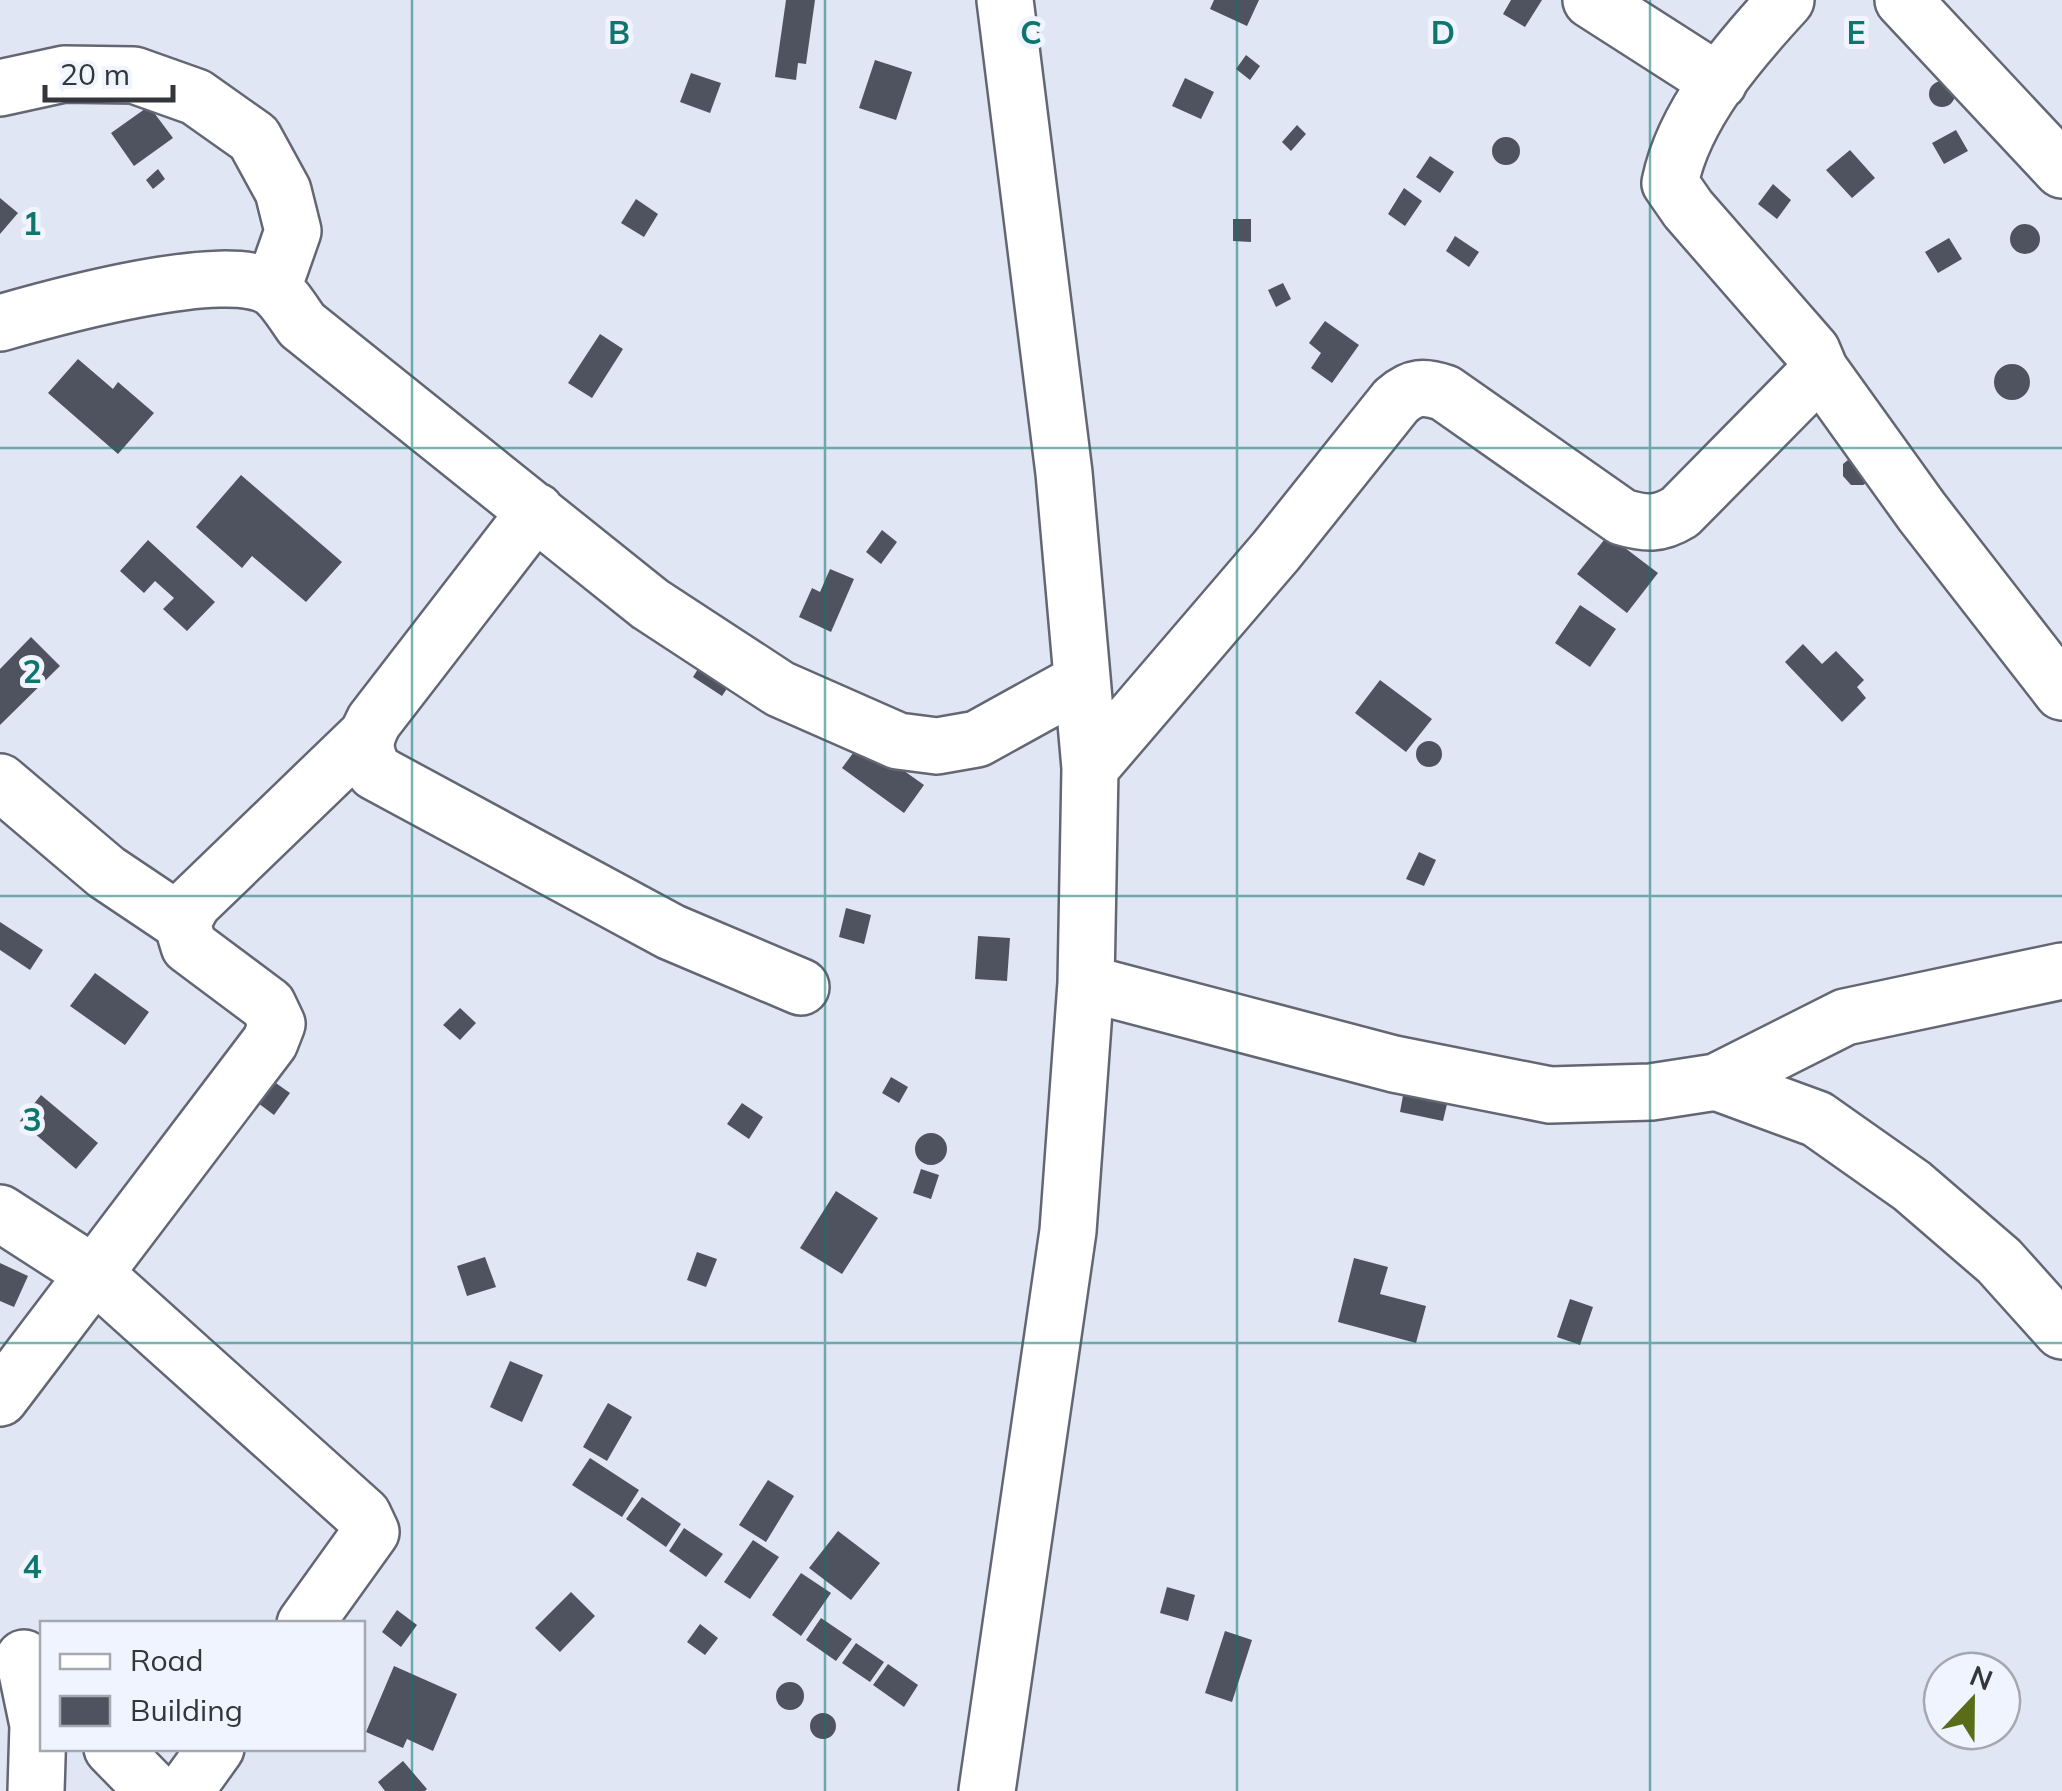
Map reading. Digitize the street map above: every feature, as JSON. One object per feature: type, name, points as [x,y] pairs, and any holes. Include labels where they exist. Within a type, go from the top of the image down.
[{"type":"street","points":[[988,1791],[1064,1269],[1086,983],[1090,768],[1064,472],[1005,0]]},
{"type":"street","points":[[1592,0],[1719,82]]},
{"type":"street","points":[[1786,0],[1719,82],[1676,154],[1670,182],[1812,352],[1820,370],[1922,512],[2062,692]]},
{"type":"street","points":[[1902,0],[2062,170]]},
{"type":"street","points":[[0,88],[64,74],[134,75],[196,97],[254,138],[284,191],[293,231],[273,288]]},
{"type":"street","points":[[0,322],[81,300],[164,284],[243,279],[273,288],[302,325],[650,604],[780,689],[898,740],[937,746],[977,738],[1082,680]]},
{"type":"street","points":[[1090,768],[1408,390],[1426,386],[1444,393],[1622,516],[1643,524],[1662,522],[1680,512],[1820,370]]},
{"type":"street","points":[[182,923],[193,902],[365,737],[374,720],[536,511]]},
{"type":"street","points":[[365,737],[365,755],[374,772],[393,784],[670,932],[801,988]]},
{"type":"street","points":[[0,782],[106,872],[182,923],[190,946],[268,1005],[278,1024],[270,1042],[0,1398]]},
{"type":"street","points":[[1086,983],[1394,1064],[1550,1094],[1651,1092],[1716,1082],[1845,1017],[2062,971]]},
{"type":"street","points":[[1716,1082],[1817,1119],[1912,1186],[1999,1261],[2061,1332]]},
{"type":"street","points":[[0,1213],[96,1274],[363,1515],[371,1532],[308,1621]]},
{"type":"street","points":[[22,1657],[38,1725],[36,1791]]},
{"type":"street","points":[[115,1751],[154,1791]]},
{"type":"street","points":[[185,1791],[214,1751]]},
{"type":"building","points":[[786,0],[815,0],[806,64],[798,63],[796,80],[775,77]]},
{"type":"building","points":[[1214,0],[1259,0],[1247,26],[1210,9]]},
{"type":"building","points":[[1511,0],[1542,0],[1525,27],[1503,14]]},
{"type":"building","points":[[1246,55],[1260,66],[1250,80],[1236,69]]},
{"type":"building","points":[[875,60],[912,72],[896,120],[859,108]]},
{"type":"building","points":[[691,73],[721,83],[710,113],[680,102]]},
{"type":"building","points":[[1185,78],[1214,92],[1201,119],[1172,106]]},
{"type":"building","points":[[1942,81],[1951,85],[1955,94],[1951,103],[1942,107],[1933,103],[1929,94],[1933,85]]},
{"type":"building","points":[[149,106],[173,138],[134,166],[111,133]]},
{"type":"building","points":[[1297,125],[1306,134],[1291,151],[1282,142]]},
{"type":"building","points":[[1956,130],[1968,151],[1944,164],[1932,143]]},
{"type":"building","points":[[1506,137],[1516,141],[1520,151],[1516,161],[1506,165],[1496,161],[1492,151],[1496,141]]},
{"type":"building","points":[[1850,150],[1875,178],[1852,198],[1826,170]]},
{"type":"building","points":[[1430,156],[1454,172],[1440,193],[1416,177]]},
{"type":"building","points":[[158,169],[165,179],[153,189],[146,180]]},
{"type":"building","points":[[1773,184],[1791,200],[1777,219],[1758,204]]},
{"type":"building","points":[[1404,188],[1422,201],[1405,226],[1388,214]]},
{"type":"building","points":[[0,198],[18,213],[0,234]]},
{"type":"building","points":[[636,199],[658,214],[644,237],[621,223]]},
{"type":"building","points":[[1233,219],[1251,219],[1251,242],[1233,241]]},
{"type":"building","points":[[2025,224],[2039,233],[2040,239],[2031,253],[2025,254],[2011,245],[2010,239],[2019,225]]},
{"type":"building","points":[[1455,236],[1479,252],[1469,267],[1446,251]]},
{"type":"building","points":[[1949,238],[1962,259],[1938,273],[1925,252]]},
{"type":"building","points":[[1283,283],[1291,299],[1276,307],[1268,290]]},
{"type":"building","points":[[1325,321],[1359,345],[1332,383],[1311,368],[1321,353],[1309,343]]},
{"type":"building","points":[[600,334],[623,349],[592,398],[568,383]]},
{"type":"building","points":[[78,359],[113,389],[118,382],[154,413],[118,454],[48,393]]},
{"type":"building","points":[[2012,364],[2024,370],[2030,382],[2024,394],[2012,400],[2000,394],[1994,382],[2000,370]]},
{"type":"building","points":[[1853,456],[1868,482],[1863,485],[1851,485],[1843,476],[1843,464]]},
{"type":"building","points":[[241,475],[342,562],[306,602],[252,556],[242,568],[196,527]]},
{"type":"building","points":[[882,530],[897,542],[881,564],[866,552]]},
{"type":"building","points":[[1608,535],[1658,573],[1627,613],[1577,574]]},
{"type":"building","points":[[148,540],[215,602],[187,631],[163,609],[174,598],[155,581],[144,593],[120,571]]},
{"type":"building","points":[[830,569],[854,579],[831,632],[799,617],[812,588],[820,592]]},
{"type":"building","points":[[1580,605],[1616,629],[1590,667],[1555,643]]},
{"type":"building","points":[[31,637],[60,666],[0,725],[0,669]]},
{"type":"building","points":[[1803,644],[1822,664],[1836,651],[1864,680],[1857,687],[1866,698],[1842,722],[1785,662]]},
{"type":"building","points":[[706,656],[736,675],[722,696],[693,677]]},
{"type":"building","points":[[1380,680],[1432,719],[1406,752],[1355,713]]},
{"type":"building","points":[[862,741],[924,785],[904,813],[842,768]]},
{"type":"building","points":[[1429,741],[1438,745],[1442,754],[1438,763],[1429,767],[1420,763],[1416,754],[1420,745]]},
{"type":"building","points":[[1419,852],[1436,860],[1424,886],[1406,879]]},
{"type":"building","points":[[846,908],[871,915],[864,944],[839,937]]},
{"type":"building","points":[[0,922],[43,950],[30,970],[0,950]]},
{"type":"building","points":[[978,936],[1010,938],[1007,981],[975,979]]},
{"type":"building","points":[[95,973],[149,1012],[125,1045],[70,1006]]},
{"type":"building","points":[[460,1008],[476,1023],[460,1040],[443,1025]]},
{"type":"building","points":[[891,1077],[908,1087],[899,1103],[882,1093]]},
{"type":"building","points":[[273,1081],[290,1093],[274,1115],[258,1103]]},
{"type":"building","points":[[1404,1090],[1448,1100],[1443,1121],[1400,1112]]},
{"type":"building","points":[[41,1095],[98,1143],[76,1169],[20,1121]]},
{"type":"building","points":[[742,1103],[763,1117],[749,1139],[727,1124]]},
{"type":"building","points":[[931,1133],[943,1137],[947,1149],[943,1161],[931,1165],[919,1161],[915,1149],[919,1137]]},
{"type":"building","points":[[921,1169],[939,1175],[931,1199],[913,1193]]},
{"type":"building","points":[[836,1191],[878,1218],[842,1274],[800,1248]]},
{"type":"building","points":[[697,1252],[717,1259],[706,1287],[687,1280]]},
{"type":"building","points":[[485,1257],[496,1287],[467,1296],[457,1266]]},
{"type":"building","points":[[1354,1258],[1388,1267],[1380,1294],[1426,1306],[1416,1343],[1338,1322]]},
{"type":"building","points":[[0,1263],[28,1276],[14,1307],[0,1301]]},
{"type":"building","points":[[1570,1299],[1593,1307],[1580,1345],[1557,1337]]},
{"type":"building","points":[[510,1361],[543,1375],[522,1422],[490,1407]]},
{"type":"building","points":[[608,1403],[632,1417],[607,1461],[583,1447]]},
{"type":"building","points":[[590,1458],[639,1490],[622,1517],[572,1485]]},
{"type":"building","points":[[768,1480],[794,1496],[766,1542],[739,1525]]},
{"type":"building","points":[[642,1497],[681,1524],[666,1547],[626,1519]]},
{"type":"building","points":[[684,1528],[723,1554],[706,1577],[669,1551]]},
{"type":"building","points":[[838,1531],[880,1563],[851,1600],[809,1568]]},
{"type":"building","points":[[753,1540],[779,1557],[750,1599],[724,1582]]},
{"type":"building","points":[[801,1573],[831,1593],[801,1636],[772,1615]]},
{"type":"building","points":[[1167,1587],[1195,1595],[1188,1621],[1160,1613]]},
{"type":"building","points":[[571,1592],[595,1616],[560,1652],[535,1628]]},
{"type":"building","points":[[397,1610],[417,1625],[401,1647],[382,1632]]},
{"type":"building","points":[[821,1618],[852,1639],[836,1661],[806,1640]]},
{"type":"building","points":[[700,1624],[718,1638],[705,1655],[687,1642]]},
{"type":"building","points":[[1225,1631],[1252,1640],[1232,1702],[1205,1693]]},
{"type":"building","points":[[856,1643],[884,1662],[870,1682],[842,1663]]},
{"type":"building","points":[[888,1664],[918,1685],[904,1707],[873,1685]]},
{"type":"building","points":[[394,1666],[457,1694],[433,1751],[407,1739],[403,1748],[366,1732]]},
{"type":"building","points":[[790,1682],[800,1686],[804,1696],[800,1706],[790,1710],[780,1706],[776,1696],[780,1686]]},
{"type":"building","points":[[823,1713],[832,1717],[836,1726],[832,1735],[823,1739],[814,1735],[810,1726],[814,1717]]},
{"type":"building","points":[[403,1761],[425,1791],[385,1791],[378,1782]]}]
